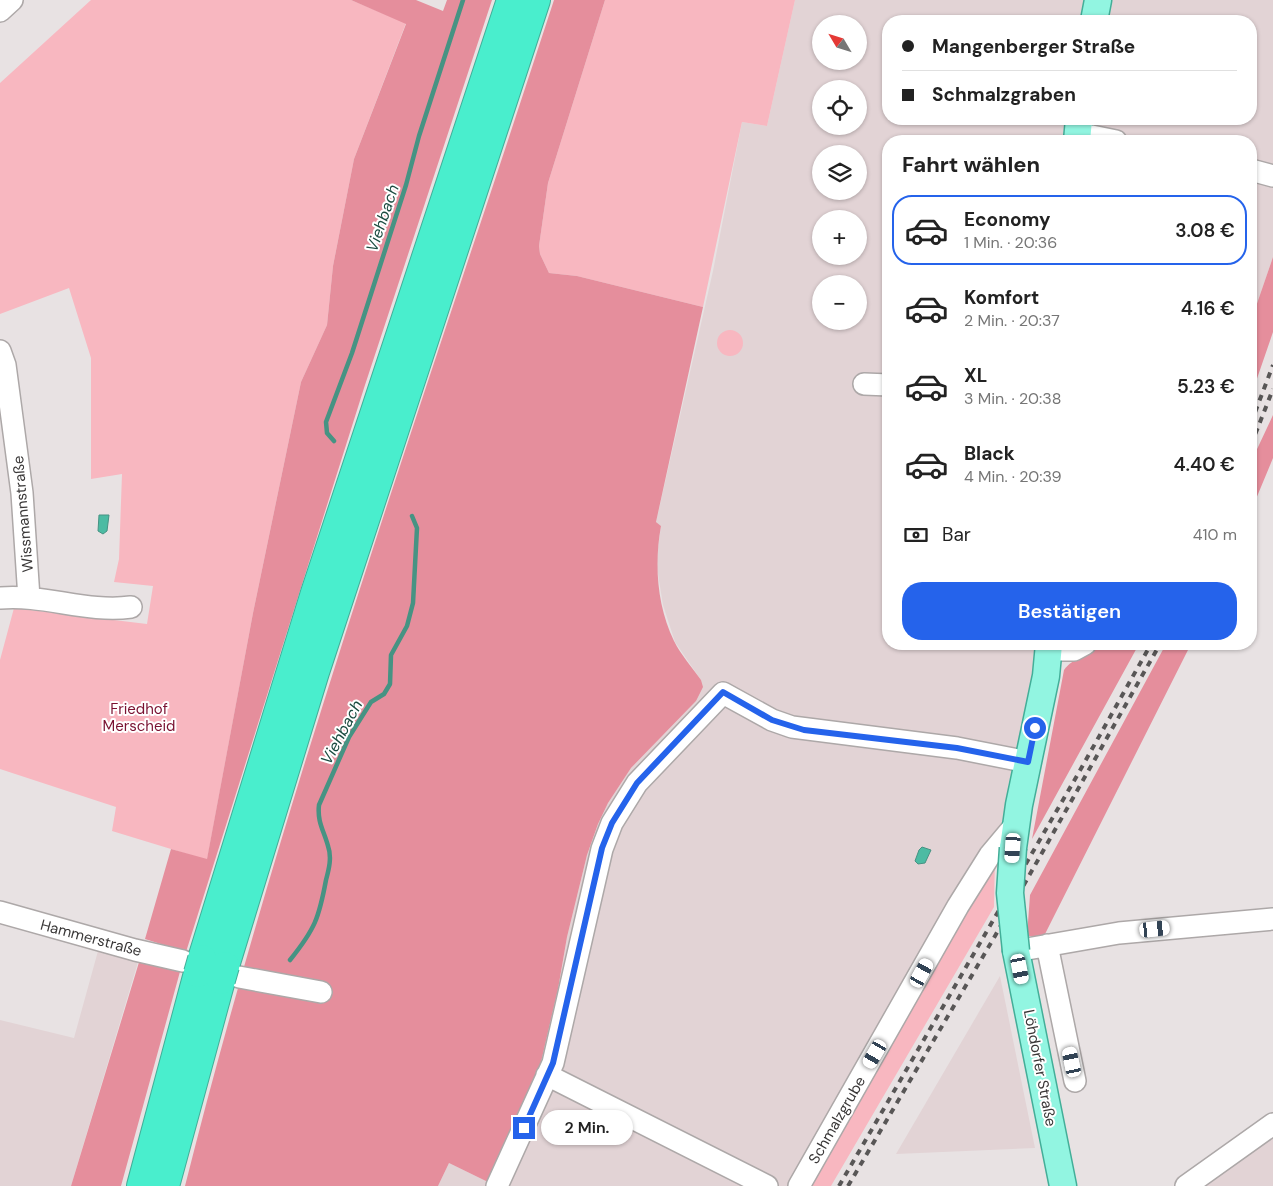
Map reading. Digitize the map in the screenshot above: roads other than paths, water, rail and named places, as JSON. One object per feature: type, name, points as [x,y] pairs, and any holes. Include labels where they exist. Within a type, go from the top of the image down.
[{"type":"highway","points":[[165,1186],[211,970],[315,593],[511,0]]},
{"type":"highway","points":[[140,1186],[211,970],[318,662],[536,0]]},
{"type":"main road","points":[[1095,15],[1098,0]]},
{"type":"main road","name":"Löhdorfer Straße","points":[[1049,650],[1046,676],[1014,836],[1010,893],[1016,950],[1063,1186]]},
{"type":"street","points":[[0,11],[12,0]]},
{"type":"street","points":[[1078,131],[1093,135]]},
{"type":"street","points":[[1257,172],[1273,176]]},
{"type":"street","name":"Wissmannstraße","points":[[2,360],[7,431],[22,493],[29,598]]},
{"type":"street","points":[[864,384],[882,385]]},
{"type":"street","points":[[0,598],[29,598],[113,609],[131,606]]},
{"type":"street","points":[[497,1186],[553,1063],[602,848],[612,823],[637,783],[723,692],[772,720],[804,730],[957,748],[1028,762]]},
{"type":"street","name":"Schmalzgrube","points":[[799,1186],[958,906],[990,855],[1014,836]]},
{"type":"street","name":"Hammerstraße","points":[[0,912],[211,970],[321,992]]},
{"type":"street","points":[[1016,950],[1119,933],[1273,919]]},
{"type":"street","points":[[1047,945],[1076,1081]]},
{"type":"street","points":[[548,1075],[767,1186]]},
{"type":"street","points":[[1186,1186],[1273,1124]]},
{"type":"waterway","name":"Viehbach","points":[[334,441],[327,433],[326,422],[352,353],[463,0]]},
{"type":"waterway","name":"Viehbach","points":[[290,960],[315,923],[329,867],[329,850],[320,821],[319,805],[349,737],[371,702],[384,694],[390,684],[391,655],[407,626],[413,603],[417,528],[412,516]]},
{"type":"railway","points":[[1257,407],[1273,365]]},
{"type":"railway","points":[[1257,430],[1273,389]]},
{"type":"railway","points":[[839,1186],[1078,774],[1148,650]]},
{"type":"railway","points":[[848,1186],[995,936],[1157,650]]},
{"type":"park label","name":"Friedhof Merscheid","points":[[139,718]]}]
